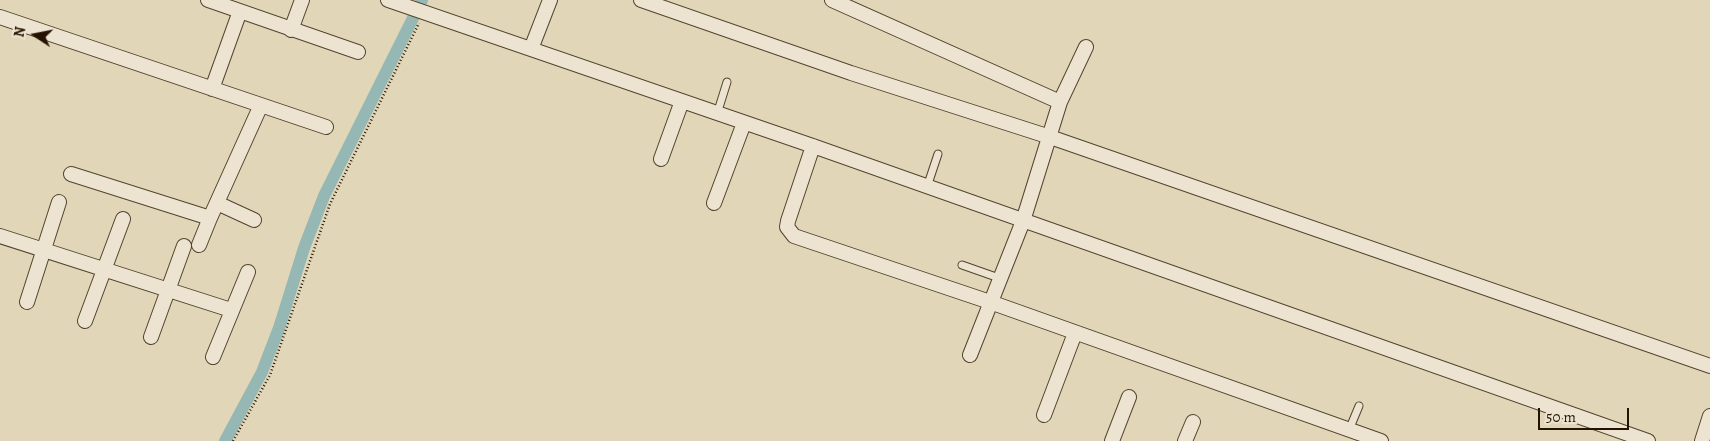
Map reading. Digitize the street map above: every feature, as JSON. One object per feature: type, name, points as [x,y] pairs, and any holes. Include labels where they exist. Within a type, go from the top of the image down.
[{"type":"street","points":[[208,0],[358,52]]},
{"type":"street","points":[[291,30],[302,0]]},
{"type":"street","points":[[388,0],[420,13],[813,146],[1648,441]]},
{"type":"street","points":[[531,50],[550,0]]},
{"type":"street","points":[[641,0],[851,73],[1050,136],[1710,366]]},
{"type":"street","points":[[832,0],[1060,102]]},
{"type":"street","points":[[212,89],[240,11]]},
{"type":"street","points":[[0,17],[326,127]]},
{"type":"street","points":[[970,355],[1023,221],[1060,102],[1086,47]]},
{"type":"street","points":[[661,159],[682,102]]},
{"type":"street","points":[[199,245],[261,105]]},
{"type":"street","points":[[714,203],[744,123]]},
{"type":"street","points":[[813,146],[788,220],[790,232],[794,236],[990,302],[1381,441]]},
{"type":"street","points":[[72,174],[210,218]]},
{"type":"street","points":[[28,302],[59,202]]},
{"type":"street","points":[[217,203],[254,220]]},
{"type":"street","points":[[86,321],[123,219]]},
{"type":"street","points":[[0,236],[231,310]]},
{"type":"street","points":[[150,336],[184,246]]},
{"type":"street","points":[[213,357],[248,272]]},
{"type":"street","points":[[1044,416],[1075,333]]},
{"type":"street","points":[[1112,441],[1130,397]]},
{"type":"street","points":[[1702,441],[1710,416]]},
{"type":"street","points":[[1186,441],[1193,422]]},
{"type":"lane","points":[[717,114],[727,82]]},
{"type":"lane","points":[[927,187],[938,154]]},
{"type":"lane","points":[[962,265],[999,278]]},
{"type":"lane","points":[[1349,430],[1359,406]]},
{"type":"path","points":[[233,441],[270,375],[330,204],[420,13]]},
{"type":"waterway","points":[[225,441],[262,372],[279,328],[304,248],[324,196],[422,0]]}]
